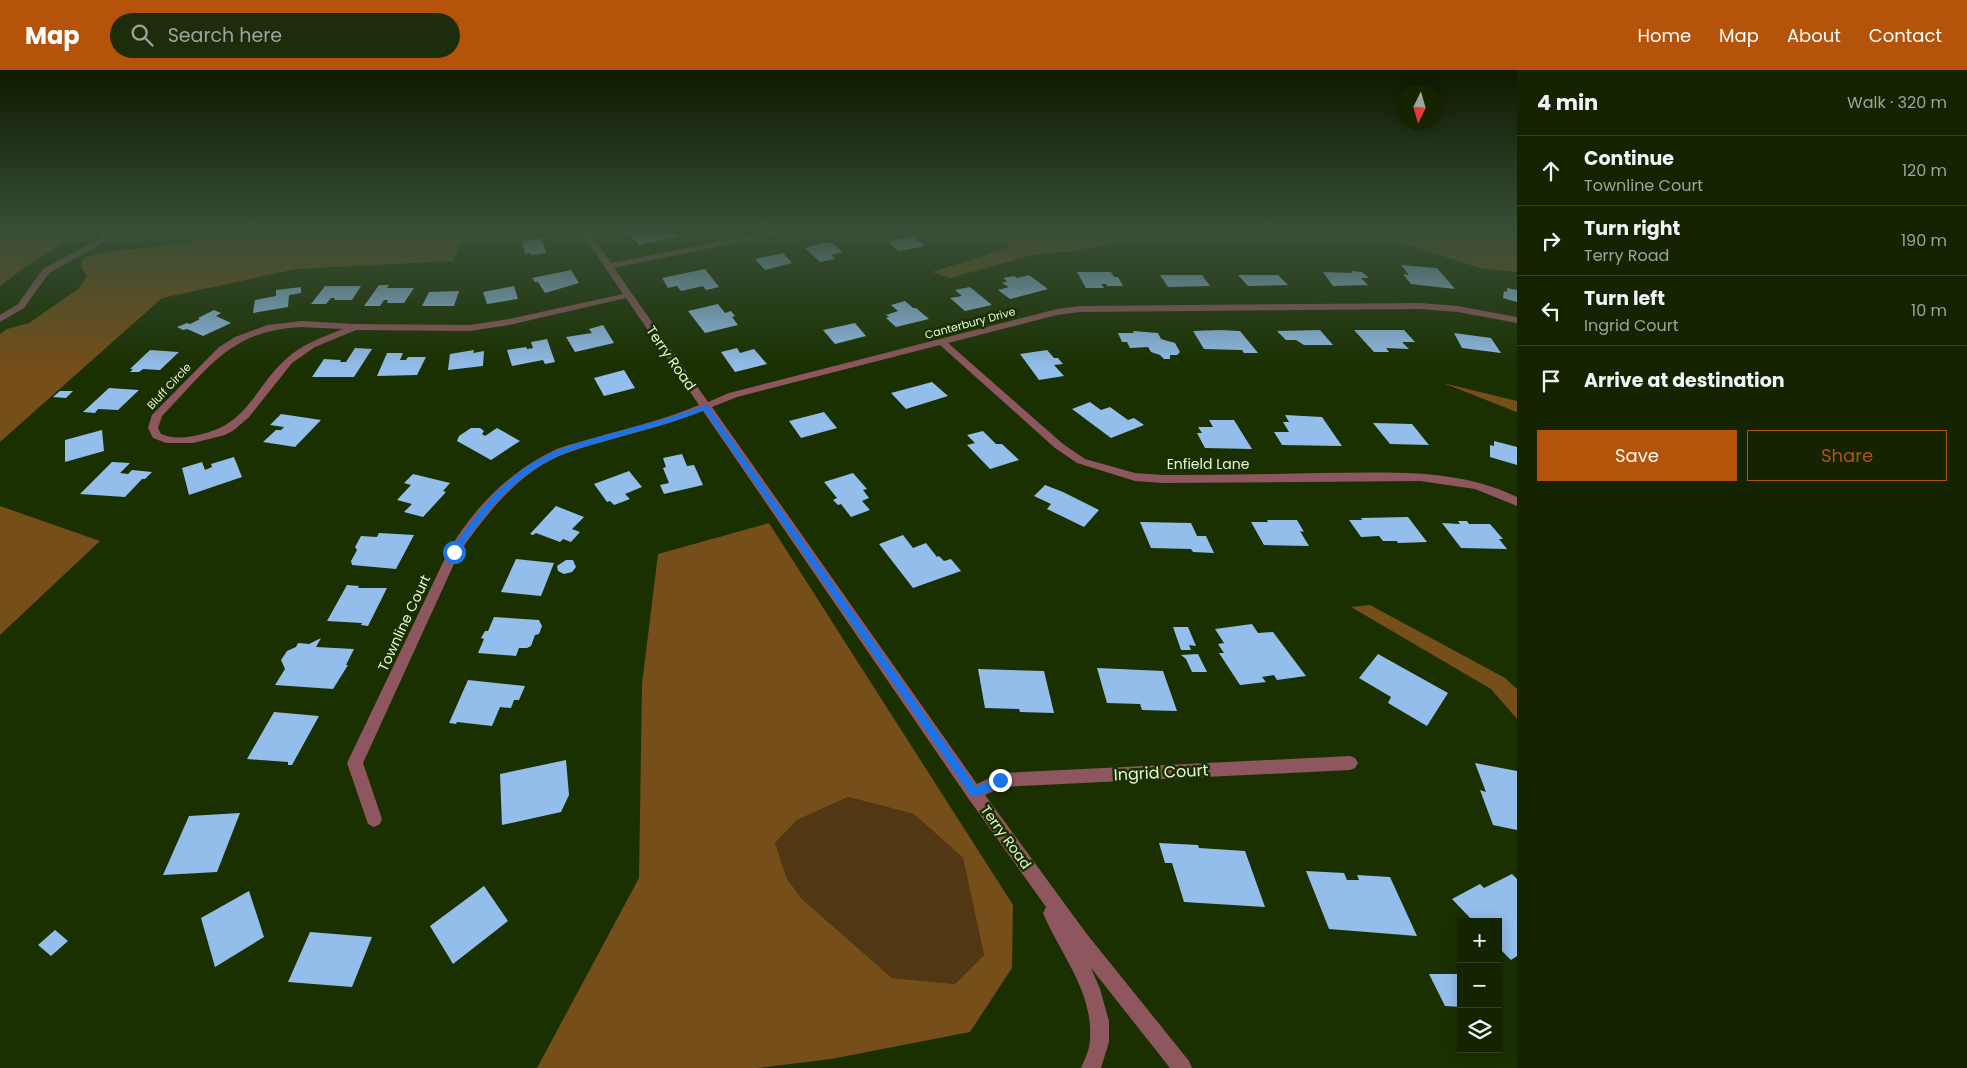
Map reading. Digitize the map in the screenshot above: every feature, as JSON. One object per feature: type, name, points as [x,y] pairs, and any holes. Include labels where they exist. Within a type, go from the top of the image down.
[{"type":"street","points":[[0,319],[21,306],[42,277]]},
{"type":"street","name":"Terry Road","points":[[617,277],[705,407],[974,793],[1080,939],[1182,1068]]},
{"type":"street","name":"Bluff Circle","points":[[355,327],[298,353],[239,420],[229,428],[198,440],[182,442],[157,436],[152,429],[157,415],[222,349],[234,340],[263,328],[282,324],[311,323],[355,327],[470,328],[509,322],[628,295]]},
{"type":"street","name":"Canterbury Drive","points":[[705,407],[733,395],[1057,312],[1080,309],[1420,306],[1493,314],[1517,320]]},
{"type":"street","name":"Enfield Lane","points":[[942,342],[1059,446],[1081,461],[1105,470],[1134,478],[1163,479],[1406,476],[1438,478],[1473,485],[1506,496],[1517,502]]},
{"type":"street","name":"Townline Court","points":[[374,819],[354,763],[454,552],[473,524],[501,491],[531,468],[562,451],[679,417],[705,407]]},
{"type":"street","name":"Ingrid Court","points":[[974,793],[1000,780],[1350,763]]},
{"type":"street","points":[[1026,865],[1087,979],[1096,1005],[1100,1038],[1091,1068]]},
{"type":"shaded area","points":[[0,277],[12,277],[0,286]]},
{"type":"shaded area","points":[[87,277],[261,277],[162,298],[0,442],[0,334],[7,329],[29,323],[78,289]]},
{"type":"shaded area","points":[[1443,383],[1517,401],[1517,412],[1514,411]]},
{"type":"shaded area","points":[[0,506],[100,541],[0,635]]},
{"type":"shaded area","points":[[769,523],[1013,905],[1012,968],[970,1032],[831,1059],[757,1068],[537,1068],[639,878],[642,684],[658,554]],"holes":[[[848,797],[914,814],[963,858],[984,955],[955,984],[892,978],[802,899],[787,879],[775,843],[797,820]]]},
{"type":"shaded area","points":[[1370,605],[1505,678],[1517,689],[1517,719],[1491,689],[1351,607]]},
{"type":"shaded area","points":[[848,797],[914,814],[963,858],[984,955],[955,984],[892,978],[802,899],[787,879],[775,843],[797,820]]},
{"type":"building","points":[[575,277],[579,283],[545,293],[538,282],[535,282],[532,278]]},
{"type":"building","points":[[711,277],[719,287],[706,290],[703,286],[681,291],[677,286],[668,288],[662,278]]},
{"type":"building","points":[[1031,277],[1048,289],[1010,299],[998,290],[1009,287],[1002,283],[1007,281],[1003,278]]},
{"type":"building","points":[[1080,277],[1118,277],[1123,286],[1101,284],[1104,288],[1086,288]]},
{"type":"building","points":[[1161,277],[1203,277],[1210,286],[1168,287]]},
{"type":"building","points":[[1239,277],[1280,277],[1288,285],[1248,286]]},
{"type":"building","points":[[1326,277],[1369,278],[1361,278],[1368,285],[1333,286]]},
{"type":"building","points":[[1405,277],[1444,277],[1455,289],[1411,284]]},
{"type":"building","points":[[379,285],[389,285],[387,288],[414,288],[404,303],[387,303],[388,300],[384,300],[380,306],[364,306]]},
{"type":"building","points":[[325,286],[361,286],[352,300],[334,300],[335,298],[331,298],[326,304],[311,304]]},
{"type":"building","points":[[514,286],[518,299],[487,304],[483,292]]},
{"type":"building","points":[[301,287],[301,293],[289,295],[288,307],[253,313],[255,300],[276,296],[276,290]]},
{"type":"building","points":[[970,287],[992,305],[965,311],[950,298],[962,296],[955,290]]},
{"type":"building","points":[[1507,288],[1517,290],[1517,302],[1503,298],[1504,291],[1507,292]]},
{"type":"building","points":[[459,291],[454,306],[422,306],[429,292]]},
{"type":"building","points":[[905,301],[929,319],[896,327],[886,318],[889,317],[886,315],[898,311],[891,305]]},
{"type":"building","points":[[718,304],[725,313],[731,311],[735,316],[732,317],[738,325],[705,333],[688,311]]},
{"type":"building","points":[[214,310],[221,313],[216,316],[231,323],[203,336],[177,327],[187,323],[190,324]]},
{"type":"building","points":[[855,323],[866,336],[835,344],[823,330]]},
{"type":"building","points":[[603,325],[614,343],[575,352],[566,337],[592,333],[589,329]]},
{"type":"building","points":[[1320,330],[1333,345],[1304,345],[1296,340],[1286,340],[1277,331]]},
{"type":"building","points":[[1354,330],[1404,330],[1415,342],[1402,342],[1409,349],[1386,348],[1389,352],[1374,352]]},
{"type":"building","points":[[1133,331],[1158,333],[1161,339],[1175,343],[1180,352],[1177,355],[1170,355],[1170,359],[1164,359],[1160,355],[1151,352],[1148,347],[1130,348],[1127,342],[1122,342],[1118,333],[1134,333]]},
{"type":"building","points":[[1193,331],[1240,331],[1258,353],[1244,353],[1242,350],[1204,349]]},
{"type":"building","points":[[1454,333],[1491,338],[1501,353],[1462,348]]},
{"type":"building","points":[[547,339],[555,362],[545,364],[543,360],[512,366],[507,350],[526,347],[527,349],[533,348],[531,342]]},
{"type":"building","points":[[355,348],[372,349],[354,377],[312,377],[324,359],[346,362]]},
{"type":"building","points":[[737,348],[740,353],[754,349],[767,364],[735,372],[721,352]]},
{"type":"building","points":[[150,350],[179,352],[160,370],[143,369],[139,372],[130,372],[133,369],[130,369]]},
{"type":"building","points":[[474,350],[473,353],[484,351],[483,366],[448,370],[450,354]]},
{"type":"building","points":[[1047,350],[1063,364],[1054,365],[1064,376],[1039,380],[1020,354]]},
{"type":"building","points":[[387,353],[403,353],[400,360],[406,360],[408,357],[426,357],[417,375],[377,376]]},
{"type":"building","points":[[624,370],[635,388],[604,396],[594,378]]},
{"type":"building","points":[[932,382],[948,396],[906,409],[891,393]]},
{"type":"building","points":[[109,388],[139,390],[118,410],[98,409],[95,413],[83,412]]},
{"type":"building","points":[[60,391],[73,391],[66,398],[53,397]]},
{"type":"building","points":[[1090,402],[1101,410],[1110,407],[1128,420],[1134,418],[1144,425],[1111,438],[1072,409]]},
{"type":"building","points":[[824,412],[837,428],[801,438],[789,421]]},
{"type":"building","points":[[281,414],[321,420],[295,447],[263,442],[276,430],[281,430],[284,427],[270,425]]},
{"type":"building","points":[[1285,415],[1322,417],[1342,446],[1282,445],[1274,432],[1289,432],[1283,422],[1289,422]]},
{"type":"building","points":[[1209,420],[1234,420],[1252,449],[1205,448],[1197,433],[1202,433],[1198,427],[1213,427]]},
{"type":"building","points":[[1373,423],[1412,424],[1429,445],[1390,444]]},
{"type":"building","points":[[471,428],[480,428],[484,431],[482,434],[485,436],[497,428],[520,441],[491,460],[457,441],[459,436]]},
{"type":"building","points":[[102,430],[104,451],[65,462],[65,440]]},
{"type":"building","points":[[983,431],[996,444],[1002,444],[1019,460],[990,469],[967,445],[975,443],[967,435]]},
{"type":"building","points":[[1494,441],[1517,447],[1517,465],[1490,457],[1490,445],[1494,446]]},
{"type":"building","points":[[682,454],[687,466],[694,465],[703,485],[664,494],[660,485],[669,483],[663,468],[666,467],[663,458]]},
{"type":"building","points":[[234,457],[242,477],[189,495],[182,468],[202,462],[205,470],[212,467],[211,464]]},
{"type":"building","points":[[112,462],[130,463],[120,473],[128,474],[132,470],[152,472],[145,479],[142,479],[125,497],[80,494]]},
{"type":"building","points":[[629,471],[642,487],[625,494],[630,499],[614,505],[610,501],[607,502],[594,484]]},
{"type":"building","points":[[853,473],[867,489],[863,490],[869,498],[862,501],[870,510],[851,517],[841,504],[838,505],[833,500],[837,498],[824,482]]},
{"type":"building","points":[[413,474],[450,483],[443,491],[446,492],[423,517],[404,512],[412,504],[397,500],[411,485],[404,483]]},
{"type":"building","points":[[1045,485],[1099,510],[1084,527],[1047,509],[1051,504],[1034,496]]},
{"type":"building","points":[[556,506],[584,517],[572,529],[580,532],[571,542],[563,539],[560,542],[536,533],[530,534]]},
{"type":"building","points":[[1408,517],[1427,542],[1398,543],[1397,541],[1383,541],[1379,536],[1361,537],[1349,520],[1362,520],[1361,518]]},
{"type":"building","points":[[1267,520],[1297,520],[1304,532],[1300,531],[1309,546],[1264,545],[1251,522],[1268,522]]},
{"type":"building","points":[[1458,521],[1467,521],[1469,524],[1490,524],[1503,539],[1499,539],[1507,549],[1461,548],[1442,523],[1460,524]]},
{"type":"building","points":[[1140,522],[1191,523],[1197,536],[1206,536],[1214,553],[1193,552],[1191,549],[1151,548]]},
{"type":"building","points":[[379,533],[414,535],[396,569],[352,565],[351,561],[357,550],[355,547],[361,536],[377,537]]},
{"type":"building","points":[[903,535],[913,548],[926,543],[937,557],[939,556],[944,561],[951,559],[961,571],[913,588],[879,544]]},
{"type":"building","points":[[516,559],[554,563],[541,596],[501,592]]},
{"type":"building","points":[[566,560],[573,560],[576,567],[572,572],[564,574],[558,571],[557,566]]},
{"type":"building","points":[[347,585],[359,586],[358,588],[387,588],[368,626],[361,625],[362,623],[327,621]]},
{"type":"building","points":[[494,617],[539,620],[542,626],[539,634],[535,635],[531,646],[519,648],[516,656],[478,653],[484,639],[481,638],[485,631],[488,631]]},
{"type":"building","points":[[1252,624],[1258,633],[1273,632],[1306,676],[1277,680],[1274,675],[1262,677],[1266,682],[1240,685],[1219,653],[1224,653],[1218,644],[1224,643],[1215,629]]},
{"type":"building","points":[[1173,627],[1188,627],[1196,646],[1189,645],[1191,650],[1181,650]]},
{"type":"building","points":[[321,638],[316,647],[354,649],[346,665],[348,665],[333,689],[275,685],[285,669],[281,660],[287,651],[296,647],[298,643],[309,644]]},
{"type":"building","points":[[1198,654],[1207,672],[1192,672],[1186,659],[1181,655]]},
{"type":"building","points":[[1378,654],[1448,693],[1427,726],[1388,703],[1391,697],[1359,678]]},
{"type":"building","points":[[1097,668],[1163,671],[1177,711],[1142,710],[1140,704],[1107,703]]},
{"type":"building","points":[[978,669],[1044,671],[1054,713],[985,708]]},
{"type":"building","points":[[468,680],[525,686],[519,700],[514,700],[511,708],[500,707],[492,726],[457,722],[456,724],[449,723]]},
{"type":"building","points":[[274,712],[319,716],[292,765],[288,765],[288,762],[247,759]]},
{"type":"building","points":[[566,760],[569,795],[561,812],[502,825],[500,774]]},
{"type":"building","points":[[1475,763],[1517,771],[1517,830],[1493,825],[1480,790],[1486,792]]},
{"type":"building","points":[[240,813],[217,872],[163,875],[189,816]]},
{"type":"building","points":[[1159,843],[1198,845],[1199,848],[1245,851],[1265,907],[1184,902],[1172,863],[1165,863]]},
{"type":"building","points":[[1306,871],[1344,873],[1347,880],[1359,880],[1357,875],[1390,877],[1417,936],[1329,929]]},
{"type":"building","points":[[1512,874],[1517,879],[1517,956],[1511,960],[1502,951],[1502,918],[1470,918],[1452,899],[1480,884],[1484,888]]},
{"type":"building","points":[[484,886],[508,921],[453,964],[430,926]]},
{"type":"building","points":[[249,891],[264,937],[215,967],[201,918]]},
{"type":"building","points":[[55,930],[68,941],[51,956],[38,945]]},
{"type":"building","points":[[310,932],[372,937],[352,987],[288,982]]},
{"type":"building","points":[[1429,974],[1457,974],[1457,1007],[1445,1006]]},
{"type":"route","points":[[454,552],[473,524],[501,491],[531,468],[562,451],[679,417],[705,407],[974,793],[1000,780]]}]
